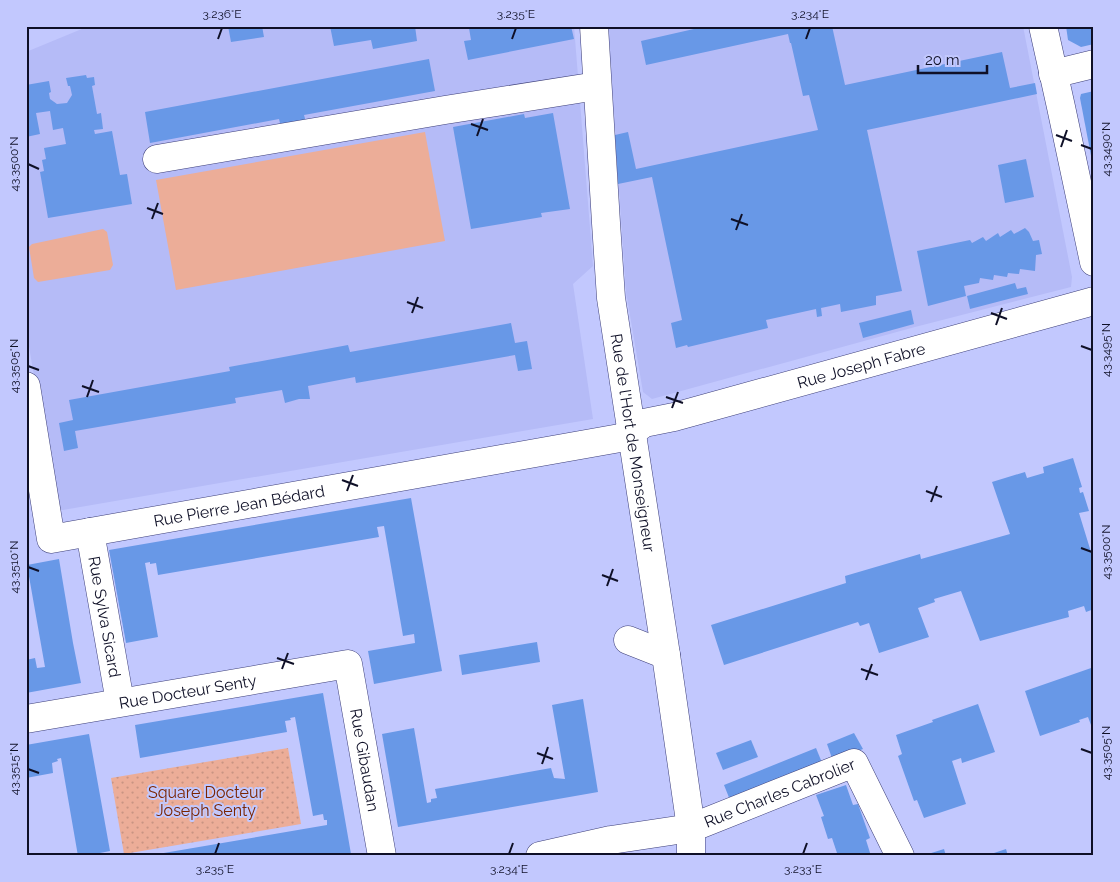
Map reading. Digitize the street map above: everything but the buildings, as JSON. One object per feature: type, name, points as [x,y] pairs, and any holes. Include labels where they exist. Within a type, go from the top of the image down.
[{"type":"street","name":"Rue de l'Hort de Monseigneur","points":[[594,26],[611,298],[691,828],[691,856]]},
{"type":"street","points":[[1043,26],[1094,262]]},
{"type":"street","points":[[1053,74],[1094,64]]},
{"type":"street","points":[[157,159],[598,86]]},
{"type":"street","name":"Rue Joseph Fabre","points":[[632,432],[644,423],[674,417],[1094,301]]},
{"type":"street","name":"Rue Pierre Jean Bédard","points":[[26,386],[51,539],[620,438],[632,432]]},
{"type":"street","name":"Rue Sylva Sicard","points":[[90,532],[120,702]]},
{"type":"street","points":[[628,640],[666,655]]},
{"type":"street","name":"Rue Docteur Senty","points":[[26,719],[348,664]]},
{"type":"street","name":"Rue Gibaudan","points":[[348,664],[382,856]]},
{"type":"street","name":"Rue Charles Cabrolier","points":[[691,828],[854,763],[900,856]]},
{"type":"street","points":[[540,856],[611,840],[633,847],[691,828]]},
{"type":"shaded area","points":[[89,26],[574,26],[593,266],[573,284],[593,419],[57,511],[26,329],[26,52]]},
{"type":"shaded area","points":[[608,26],[1023,26],[1072,277],[1071,287],[915,327],[652,399],[643,392],[626,292]]},
{"type":"green space","points":[[425,132],[445,241],[176,290],[156,180]]},
{"type":"green space","points":[[103,229],[107,232],[113,265],[110,270],[38,282],[34,278],[29,247],[32,244]]},
{"type":"green space","name":"Square Docteur Joseph Senty","points":[[288,748],[301,824],[124,854],[111,778]]}]
